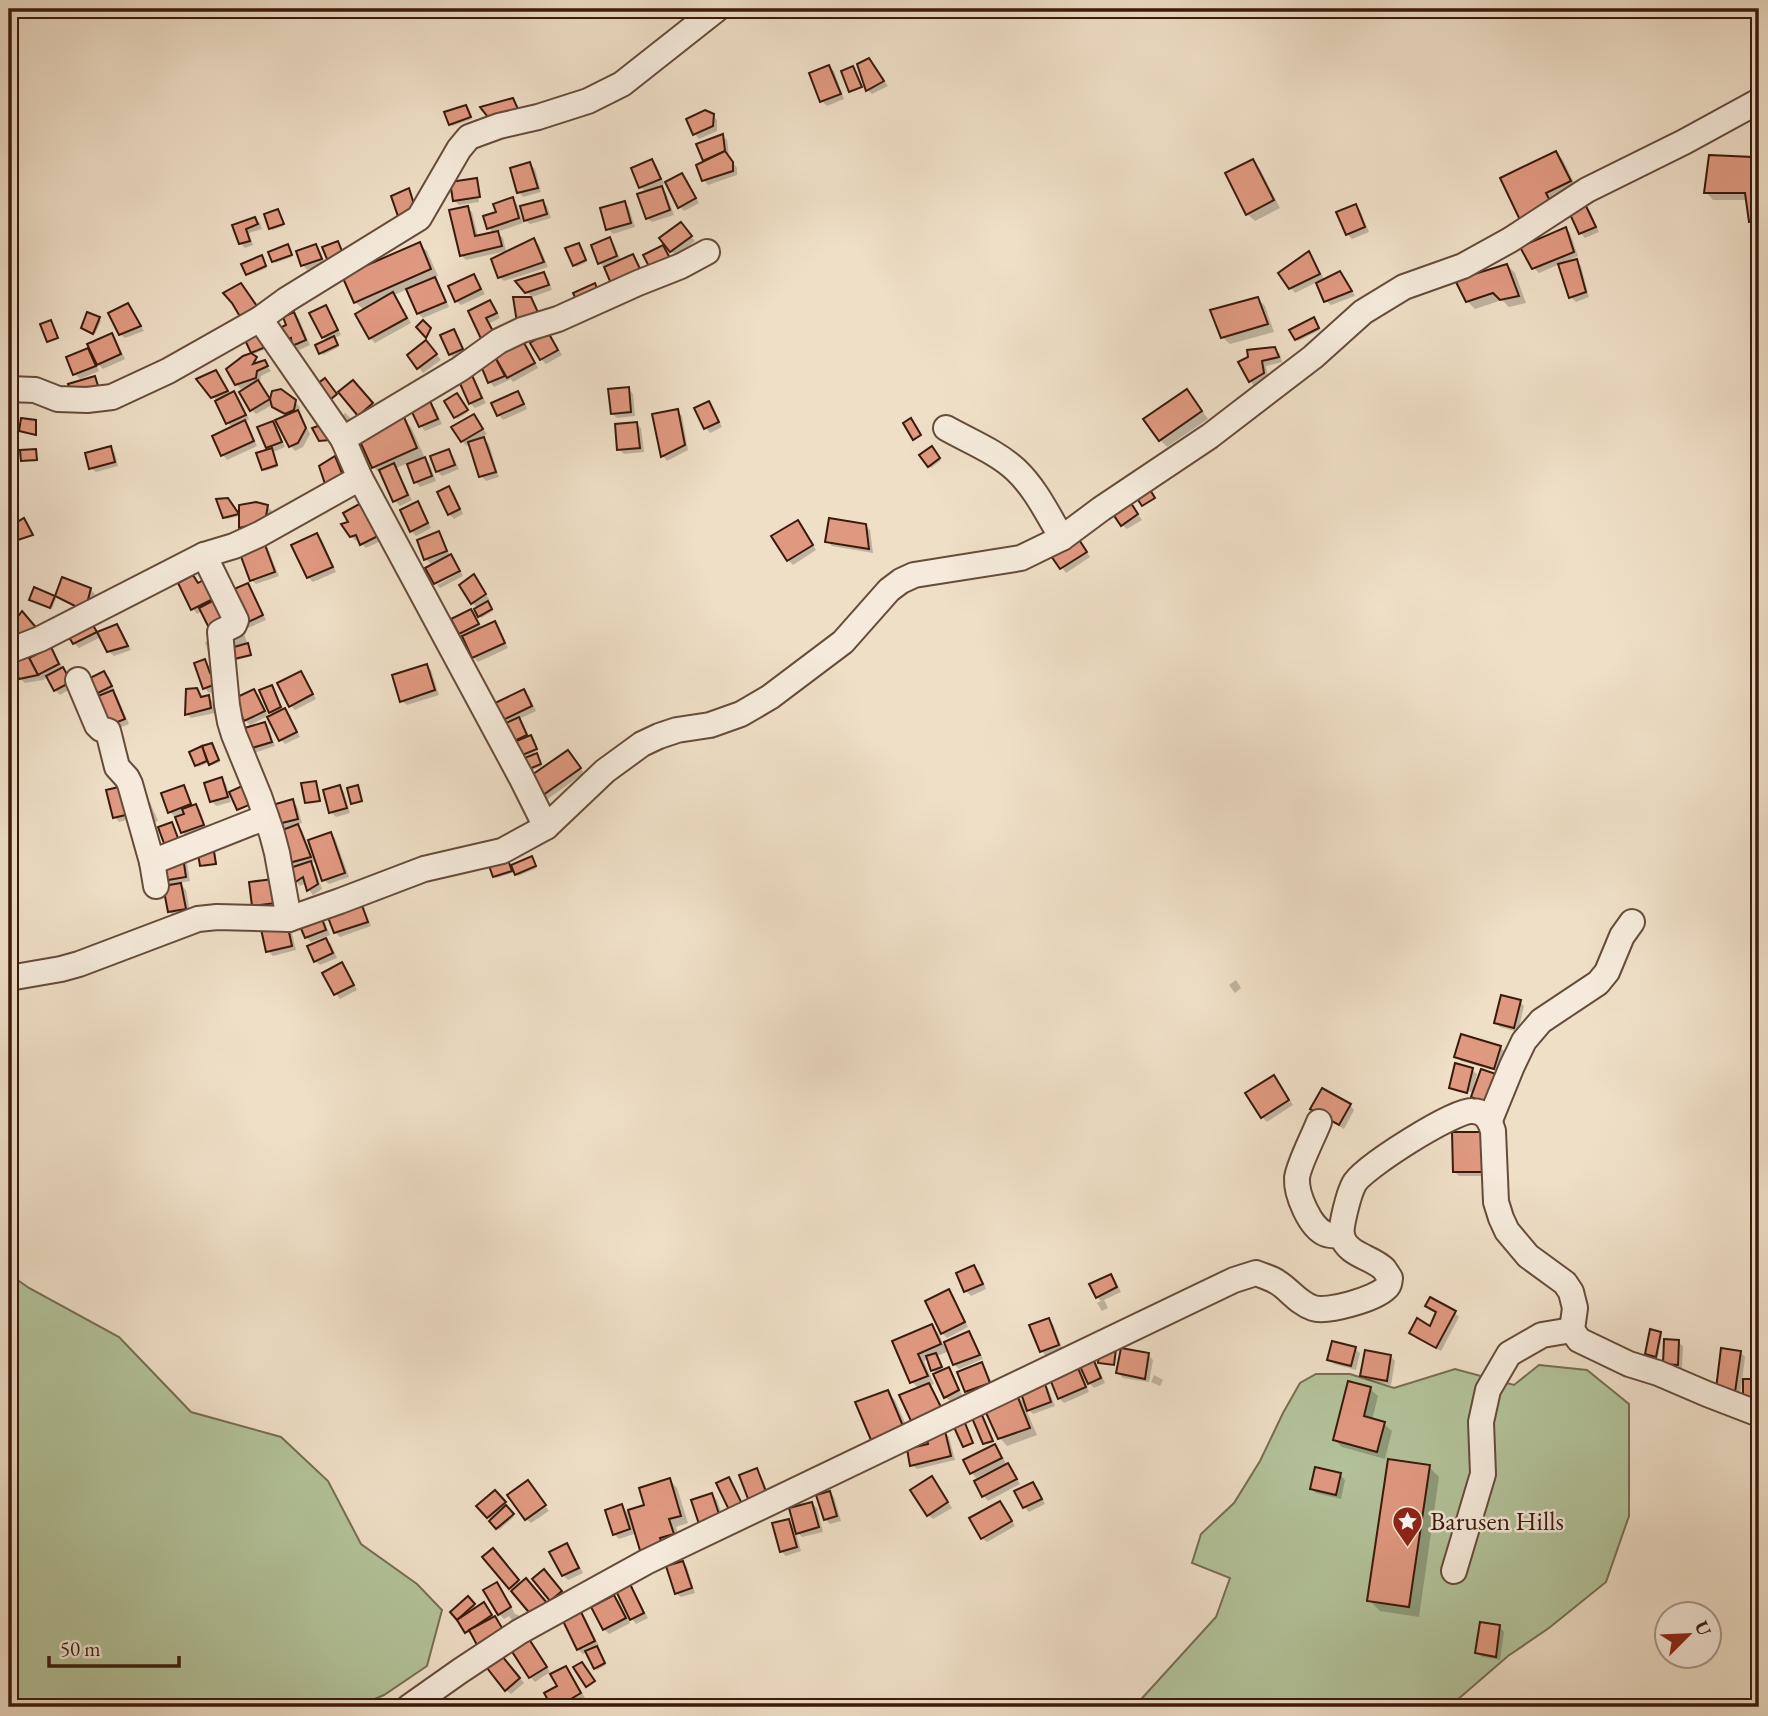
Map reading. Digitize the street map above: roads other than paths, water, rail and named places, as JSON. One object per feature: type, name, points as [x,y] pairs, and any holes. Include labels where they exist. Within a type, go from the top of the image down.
[{"type":"street","points":[[9,389],[35,390],[58,399],[87,400],[112,397],[168,371],[260,319],[419,218],[459,149],[469,137],[588,101],[622,84],[717,9]]},
{"type":"street","points":[[9,978],[70,966],[198,919],[289,919],[424,869],[502,851],[545,827],[606,771],[642,744],[677,730],[710,725],[741,714],[771,697],[844,642],[888,590],[901,581],[914,575],[1021,558],[1062,538],[1210,436],[1363,312],[1404,287],[1463,266],[1510,240],[1587,190],[1759,101]]},
{"type":"street","points":[[343,439],[460,369],[499,341],[522,330],[558,319],[708,252]]},
{"type":"street","points":[[260,319],[343,439],[360,478],[545,827]]},
{"type":"street","points":[[946,428],[1003,460],[1017,471],[1036,495],[1062,538]]},
{"type":"street","points":[[9,651],[40,639],[204,555],[234,546],[260,534],[360,478]]},
{"type":"street","points":[[204,555],[236,620],[234,625],[220,632],[227,705],[234,735],[251,774],[277,853],[289,919]]},
{"type":"street","points":[[78,680],[98,727],[108,731],[117,767],[129,781],[154,874],[266,817]]},
{"type":"street","points":[[1490,1120],[1524,1041],[1541,1021],[1598,983],[1607,972],[1622,936],[1632,922]]},
{"type":"street","points":[[409,1707],[519,1632],[646,1562],[1234,1280],[1256,1273],[1277,1282],[1314,1309],[1331,1309],[1373,1296],[1386,1289],[1390,1278],[1384,1269],[1348,1246],[1342,1236],[1353,1185],[1360,1176],[1437,1124],[1473,1110],[1490,1120],[1493,1131],[1496,1202],[1500,1218],[1528,1256],[1565,1283],[1571,1292],[1575,1308],[1572,1330],[1579,1340],[1629,1364],[1759,1414]]},
{"type":"street","points":[[1319,1122],[1297,1178],[1300,1193],[1309,1218],[1316,1228],[1326,1234],[1342,1236]]},
{"type":"street","points":[[1454,1571],[1483,1474],[1481,1422],[1488,1390],[1509,1354],[1542,1335],[1572,1330]]},
{"type":"place","name":"Barusen Hills","points":[[1407,1548]]}]
